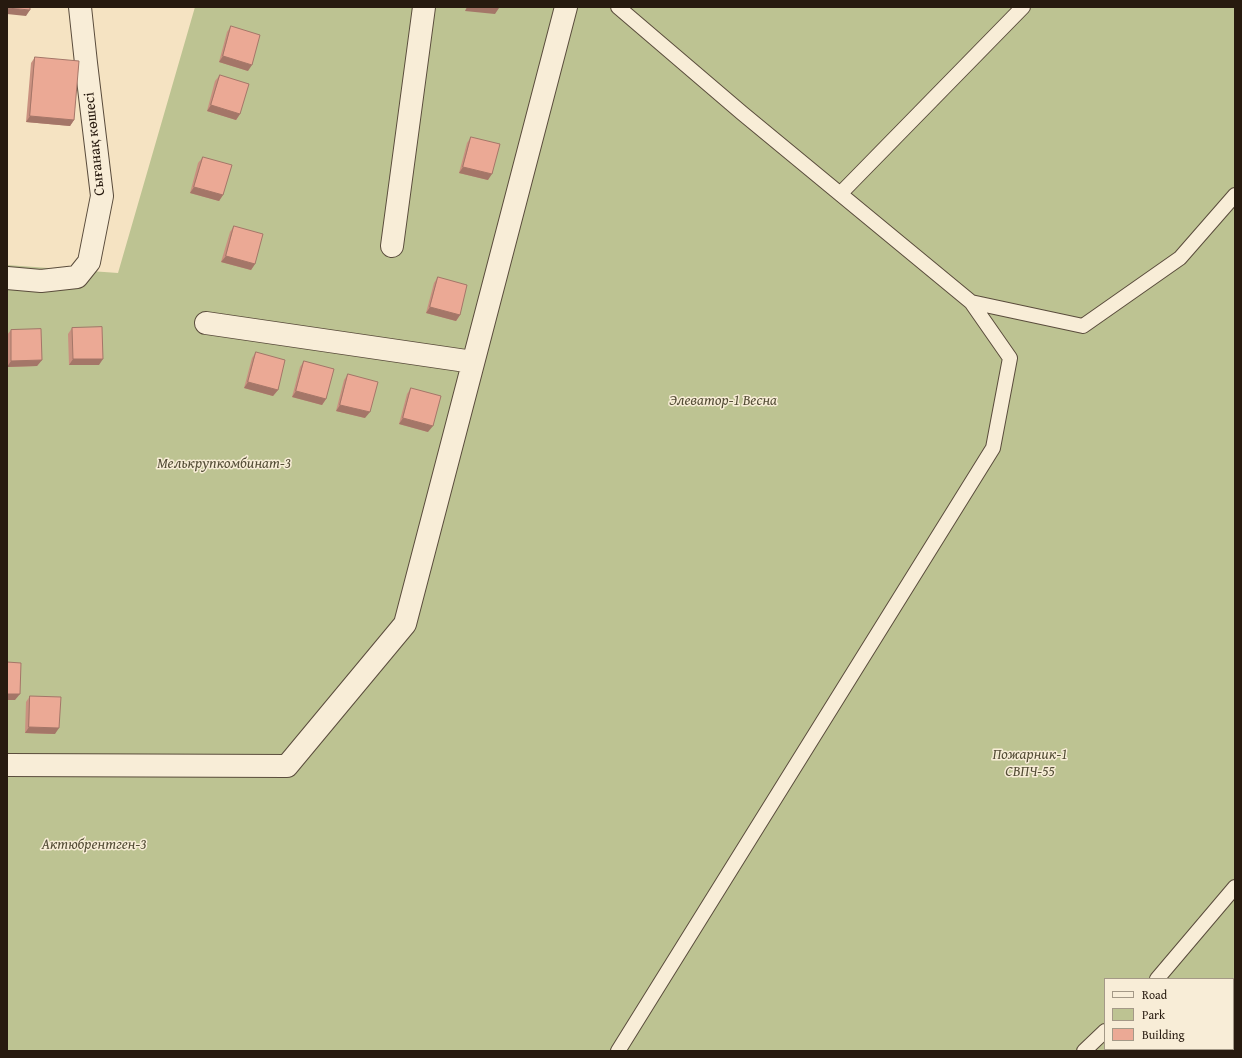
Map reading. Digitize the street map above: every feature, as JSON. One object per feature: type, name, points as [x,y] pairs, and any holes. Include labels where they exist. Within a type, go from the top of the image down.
[{"type":"street","name":"Сығанақ көшесі","points":[[7,278],[41,281],[77,277],[89,262],[102,196],[80,7]]},
{"type":"street","points":[[392,246],[424,7]]},
{"type":"street","points":[[7,765],[287,766],[405,624],[566,7]]},
{"type":"street","points":[[206,323],[473,362]]},
{"type":"lane","points":[[618,7],[742,114],[971,302],[1010,358],[993,448],[618,1051]]},
{"type":"lane","points":[[840,194],[1023,7]]},
{"type":"lane","points":[[971,302],[1083,326],[1180,258],[1235,195]]},
{"type":"lane","points":[[1159,978],[1235,887]]},
{"type":"lane","points":[[1084,1051],[1104,1032]]},
{"type":"green space","points":[[195,7],[1235,7],[1235,1051],[7,1051],[7,265],[118,273]]},
{"type":"building","points":[[30,7],[30,10],[7,8]]},
{"type":"building","points":[[231,26],[260,35],[252,65],[223,56]]},
{"type":"building","points":[[35,57],[79,61],[74,120],[30,116]]},
{"type":"building","points":[[220,75],[249,84],[240,114],[211,105]]},
{"type":"building","points":[[471,137],[500,144],[492,174],[463,167]]},
{"type":"building","points":[[203,157],[232,165],[223,195],[194,187]]},
{"type":"building","points":[[234,226],[263,234],[255,264],[226,256]]},
{"type":"building","points":[[438,277],[467,285],[460,315],[430,307]]},
{"type":"building","points":[[102,327],[103,359],[73,359],[72,328]]},
{"type":"building","points":[[41,329],[42,360],[11,361],[11,330]]},
{"type":"building","points":[[256,352],[285,360],[278,390],[248,382]]},
{"type":"building","points":[[304,361],[334,369],[326,399],[296,391]]},
{"type":"building","points":[[348,374],[378,382],[370,412],[340,405]]},
{"type":"building","points":[[411,388],[441,396],[433,426],[403,418]]},
{"type":"building","points":[[7,662],[21,663],[20,694],[7,694]]},
{"type":"building","points":[[30,696],[61,697],[59,728],[29,727]]},
{"type":"park label","name":"Элеватор-1 Весна","points":[[723,401]]},
{"type":"park label","name":"Мелькрупкомбинат-3","points":[[224,464]]},
{"type":"park label","name":"Пожарник-1 СВПЧ-55","points":[[1030,764]]},
{"type":"park label","name":"Актюбрентген-3","points":[[94,845]]}]
